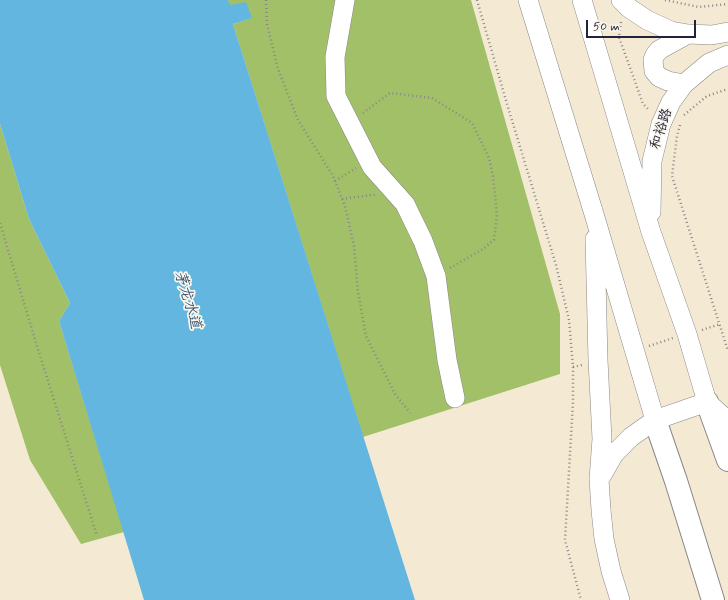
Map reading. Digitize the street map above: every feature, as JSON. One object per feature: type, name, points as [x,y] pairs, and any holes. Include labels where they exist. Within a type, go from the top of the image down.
[{"type":"main road","points":[[707,402],[728,460]]},
{"type":"main road","points":[[655,420],[676,481],[713,600]]},
{"type":"street","points":[[345,0],[335,57],[336,96],[372,167],[405,204],[423,240],[436,276],[447,360],[455,398]]},
{"type":"street","points":[[528,0],[594,214],[655,420]]},
{"type":"street","points":[[582,0],[651,232],[687,334],[707,402],[728,421]]},
{"type":"street","points":[[621,0],[629,8],[647,20],[671,31],[688,34],[712,35],[728,32]]},
{"type":"street","points":[[684,84],[659,78],[654,71],[653,60],[659,50],[688,34]]},
{"type":"street","name":"和裕路","points":[[651,232],[652,161],[661,124],[671,102],[684,84],[710,63],[728,55]]},
{"type":"street","points":[[594,214],[602,440],[599,479],[601,510],[604,539],[611,571],[620,600]]},
{"type":"street","points":[[599,479],[614,454],[630,437],[655,420],[707,402]]},
{"type":"path","points":[[266,0],[267,24],[278,69],[298,120],[333,176],[345,206],[354,246],[358,292],[366,336],[395,394],[410,413]]},
{"type":"path","points":[[477,0],[556,265],[569,320],[573,368],[573,402],[565,540],[581,600]]},
{"type":"path","points":[[665,0],[699,6],[728,4]]},
{"type":"path","points":[[682,116],[707,96],[728,89]]},
{"type":"path","points":[[349,124],[390,93],[432,98],[472,123],[489,158],[494,176],[497,214],[494,240],[483,249],[436,276]]},
{"type":"path","points":[[681,123],[677,136],[672,176],[728,350]]},
{"type":"path","points":[[335,181],[368,160]]},
{"type":"path","points":[[342,199],[370,195],[398,197]]},
{"type":"path","points":[[0,223],[97,536]]},
{"type":"green space","points":[[228,0],[471,0],[560,314],[560,374],[363,437],[233,24],[251,18],[229,5]]},
{"type":"green space","points":[[0,124],[29,219],[70,303],[59,321],[124,532],[81,544],[30,460],[0,365]]},
{"type":"water","name":"茅龙水道","points":[[0,0],[228,0],[230,5],[246,2],[252,18],[233,24],[415,600],[144,600],[59,321],[70,303],[29,219],[0,124]]}]
